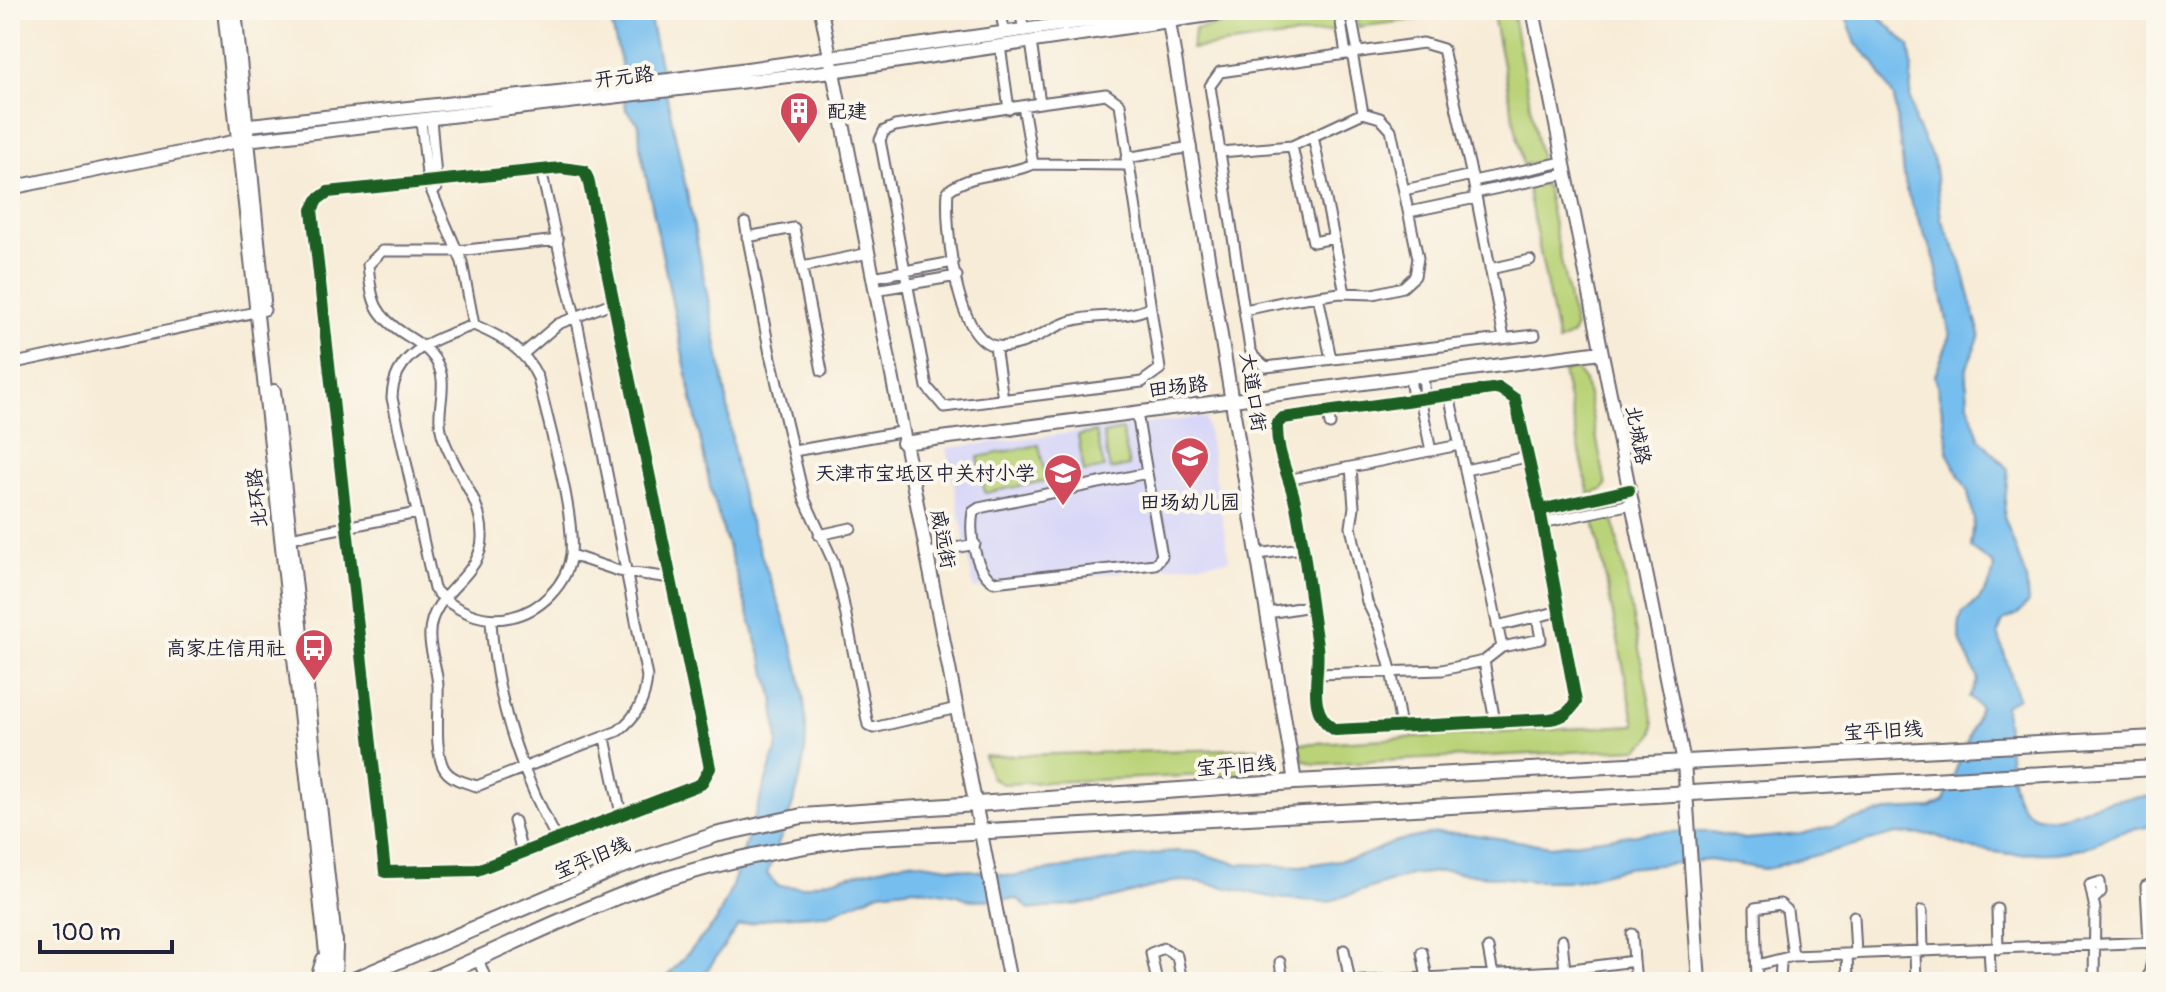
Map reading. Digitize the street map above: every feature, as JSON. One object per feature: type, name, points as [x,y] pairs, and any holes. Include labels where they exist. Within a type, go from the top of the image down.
[{"type":"main road","name":"北环路","points":[[224,10],[243,141],[330,938]]},
{"type":"main road","name":"北环路","points":[[235,10],[241,126]]},
{"type":"main road","name":"威远街","points":[[821,10],[1010,982]]},
{"type":"main road","name":"开元路","points":[[241,126],[670,86],[831,64],[1000,46],[1028,36],[1167,14],[1243,10]]},
{"type":"main road","name":"北城路","points":[[1533,10],[1684,762],[1689,792],[1699,982]]},
{"type":"main road","name":"大道口街","points":[[1167,14],[1234,400],[1295,782]]},
{"type":"main road","name":"开元路","points":[[831,64],[1005,33],[1028,36]]},
{"type":"main road","name":"开元路","points":[[10,188],[243,141],[426,120],[616,92]]},
{"type":"main road","name":"北环路","points":[[261,311],[290,538],[330,938]]},
{"type":"main road","name":"田场路","points":[[902,437],[1137,413],[1601,352]]},
{"type":"main road","name":"宝平旧线","points":[[349,982],[619,867],[745,827],[802,816],[1295,782],[2156,738]]},
{"type":"main road","points":[[424,982],[624,895],[736,859],[858,838],[2156,768]]},
{"type":"main road","points":[[316,982],[330,938]]},
{"type":"main road","points":[[330,938],[334,982]]},
{"type":"street","points":[[1000,10],[1005,33]]},
{"type":"street","points":[[1020,10],[1040,103]]},
{"type":"street","points":[[1339,10],[1352,53],[1363,113]]},
{"type":"street","points":[[1350,10],[1352,53]]},
{"type":"street","points":[[1504,338],[1443,49],[1423,43],[1220,72],[1210,86],[1250,349],[1260,364],[1266,367],[1535,335]]},
{"type":"street","points":[[1000,46],[1009,109]]},
{"type":"street","points":[[1106,94],[1120,104],[1126,162],[1160,369],[1154,377],[1142,382],[944,407],[927,387],[880,140],[884,131],[895,126],[1023,106],[1106,94]]},
{"type":"street","points":[[1023,106],[1033,164]]},
{"type":"street","points":[[1220,152],[1292,146],[1363,113],[1380,118],[1391,130],[1418,258],[1415,276],[1403,287],[1373,294],[1318,296],[1245,310]]},
{"type":"street","points":[[426,120],[436,197],[457,251],[474,325]]},
{"type":"street","points":[[1313,136],[1345,293]]},
{"type":"street","points":[[1292,146],[1313,242],[1334,238]]},
{"type":"street","points":[[1149,308],[1129,316],[1072,320],[1023,343],[995,346],[978,338],[969,324],[953,262],[946,217],[948,191],[977,176],[1017,171],[1033,164],[1126,162],[1191,147]]},
{"type":"street","points":[[1404,190],[1472,178],[1564,168]]},
{"type":"street","points":[[1409,212],[1564,168]]},
{"type":"street","points":[[541,170],[558,240],[575,317],[626,572],[646,690],[631,721],[605,738],[477,786],[458,780],[445,771],[440,755],[438,683],[431,624],[443,599],[480,556],[483,536],[475,501],[442,434],[444,381],[432,356],[377,312],[368,265],[382,251],[457,251],[558,240]]},
{"type":"street","points":[[541,170],[584,171],[710,768],[701,784],[477,870],[385,872],[312,210],[317,200],[328,192],[541,170]]},
{"type":"street","points":[[745,223],[770,354],[804,498],[833,561],[868,725],[873,728],[957,708]]},
{"type":"street","points":[[747,237],[794,228],[822,371]]},
{"type":"street","points":[[802,267],[869,253]]},
{"type":"street","points":[[1490,269],[1530,260]]},
{"type":"street","points":[[874,284],[953,262]]},
{"type":"street","points":[[874,284],[908,285],[957,276]]},
{"type":"street","points":[[1318,296],[1331,359]]},
{"type":"street","points":[[523,354],[558,324],[614,302]]},
{"type":"street","points":[[10,364],[261,311]]},
{"type":"street","points":[[474,325],[501,338],[523,354],[538,378],[570,524],[571,555],[566,571],[546,601],[525,614],[491,620],[443,599],[434,589],[392,398],[392,387],[401,371],[422,346],[447,332],[474,325]]},
{"type":"street","points":[[995,346],[1003,399]]},
{"type":"street","points":[[1416,376],[1431,451]]},
{"type":"street","points":[[1499,388],[1515,399],[1540,510],[1576,702],[1561,718],[1335,730],[1328,726],[1316,705],[1319,658],[1295,504],[1281,465],[1277,424],[1292,414],[1449,394],[1499,388]]},
{"type":"street","points":[[1449,394],[1502,647]]},
{"type":"street","points":[[1328,410],[1330,424]]},
{"type":"street","points":[[1137,413],[1162,556],[1155,564],[994,582],[980,569],[971,521],[973,512],[979,508],[1147,473]]},
{"type":"street","points":[[794,451],[902,437]]},
{"type":"street","points":[[1287,480],[1459,445]]},
{"type":"street","points":[[1465,470],[1527,457]]},
{"type":"street","points":[[1351,467],[1354,507],[1351,527],[1367,602],[1379,626],[1391,670],[1401,727]]},
{"type":"street","points":[[1540,510],[1629,490]]},
{"type":"street","points":[[1542,523],[1632,504]]},
{"type":"street","points":[[290,538],[417,513]]},
{"type":"street","points":[[819,535],[851,528]]},
{"type":"street","points":[[925,554],[975,544]]},
{"type":"street","points":[[1258,554],[1302,548]]},
{"type":"street","points":[[571,555],[626,572],[671,578]]},
{"type":"street","points":[[1268,613],[1311,606]]},
{"type":"street","points":[[1497,626],[1559,611]]},
{"type":"street","points":[[1317,674],[1442,670],[1484,661],[1502,647],[1541,639],[1539,616]]},
{"type":"street","points":[[491,620],[499,689],[523,769],[557,839]]},
{"type":"street","points":[[1484,661],[1495,722]]},
{"type":"street","points":[[605,738],[621,814]]},
{"type":"street","points":[[514,821],[522,853]]},
{"type":"street","points":[[2147,982],[2154,944],[2153,897],[2146,886],[2156,883]]},
{"type":"street","points":[[2094,899],[2094,982]]},
{"type":"street","points":[[1757,982],[1755,908],[1780,904],[1787,910],[1793,956]]},
{"type":"street","points":[[1991,982],[1997,909]]},
{"type":"street","points":[[1916,982],[1922,911]]},
{"type":"street","points":[[1848,982],[1854,916]]},
{"type":"street","points":[[1632,934],[1636,982]]},
{"type":"street","points":[[1562,940],[1566,982]]},
{"type":"street","points":[[1757,965],[1781,962],[1793,956],[2154,944]]},
{"type":"street","points":[[1157,982],[1151,953],[1164,948],[1177,956],[1182,982]]},
{"type":"street","points":[[1487,978],[1488,948]]},
{"type":"street","points":[[1344,950],[1348,982],[1487,978],[1634,961]]},
{"type":"street","points":[[1422,952],[1427,978]]},
{"type":"street","points":[[478,959],[487,982]]},
{"type":"street","points":[[1280,962],[1283,982]]},
{"type":"street","points":[[1780,982],[1781,962]]},
{"type":"shaded area","name":"天津市宝坻区中关村小学","points":[[1201,417],[1206,419],[1229,560],[974,589],[947,448]]},
{"type":"green space","points":[[1322,10],[1334,12],[1339,30],[1191,49],[1195,29]]},
{"type":"green space","points":[[1355,10],[1489,10],[1358,27]]},
{"type":"green space","points":[[1492,10],[1512,10],[1541,161],[1523,165]]},
{"type":"green space","points":[[1527,186],[1546,186],[1575,329],[1572,335],[1558,342]]},
{"type":"green space","points":[[1576,369],[1585,381],[1606,485],[1603,490],[1589,494],[1563,372]]},
{"type":"green space","points":[[1122,430],[1129,466],[1110,470],[1103,434]]},
{"type":"green space","points":[[1096,432],[1104,468],[1084,472],[1078,436]]},
{"type":"green space","points":[[1039,445],[1046,481],[985,493],[978,457]]},
{"type":"green space","points":[[1607,518],[1614,523],[1654,724],[1652,736],[1644,744],[1637,749],[1315,764],[1303,760],[1298,744],[1635,725],[1594,520]]},
{"type":"green space","points":[[1265,748],[1266,763],[1255,768],[1255,773],[1002,784],[991,777],[984,756]]},
{"type":"water","points":[[608,10],[648,10],[707,294],[737,473],[798,668],[804,701],[805,753],[792,806],[767,874],[778,886],[801,887],[909,861],[1010,876],[1175,851],[1196,852],[1238,864],[1301,866],[1359,857],[1397,841],[1437,833],[1470,834],[1551,846],[1652,832],[1711,832],[1745,839],[1801,834],[1891,810],[1931,808],[1944,801],[1980,707],[1969,697],[1978,680],[1960,639],[1960,622],[1963,612],[1984,593],[1994,565],[1971,548],[1974,520],[1968,492],[1947,452],[1948,441],[1935,375],[1950,336],[1935,260],[1906,190],[1894,98],[1874,62],[1856,44],[1844,10],[1873,10],[1909,46],[1912,65],[1910,98],[1915,123],[1934,161],[1941,219],[1960,259],[1980,335],[1966,369],[1968,403],[1980,439],[2008,469],[2004,516],[2026,578],[2028,603],[2018,614],[2003,621],[1998,633],[2018,698],[2005,706],[2010,767],[2017,798],[2024,809],[2033,815],[2055,817],[2114,800],[2156,797],[2156,825],[2118,833],[2082,849],[2055,853],[2009,854],[1967,848],[1934,835],[1896,834],[1764,869],[1710,860],[1626,868],[1575,881],[1532,881],[1446,871],[1410,875],[1327,902],[1275,898],[1201,882],[1176,881],[1097,902],[1030,910],[1018,899],[969,900],[958,895],[915,888],[880,892],[829,914],[777,917],[738,926],[699,982],[662,982],[716,922],[731,889],[778,744],[773,695],[711,491],[640,147],[639,124],[626,110],[621,63]]},
{"type":"cycle path","points":[[561,168],[584,171],[588,179],[710,768],[701,784],[477,870],[385,872],[312,210],[317,200],[328,192],[561,168]]},
{"type":"cycle path","points":[[1540,510],[1576,702],[1568,712],[1550,719],[1335,730],[1325,722],[1317,703],[1317,646],[1299,523],[1279,445],[1277,424],[1283,418],[1499,388],[1515,399],[1540,510],[1629,490]]},
{"type":"place","name":"配建","points":[[799,145]]},
{"type":"place","name":"田场幼儿园","points":[[1190,490]]},
{"type":"place","name":"天津市宝坻区中关村小学","points":[[1063,507]]},
{"type":"place","name":"高家庄信用社","points":[[314,682]]}]
